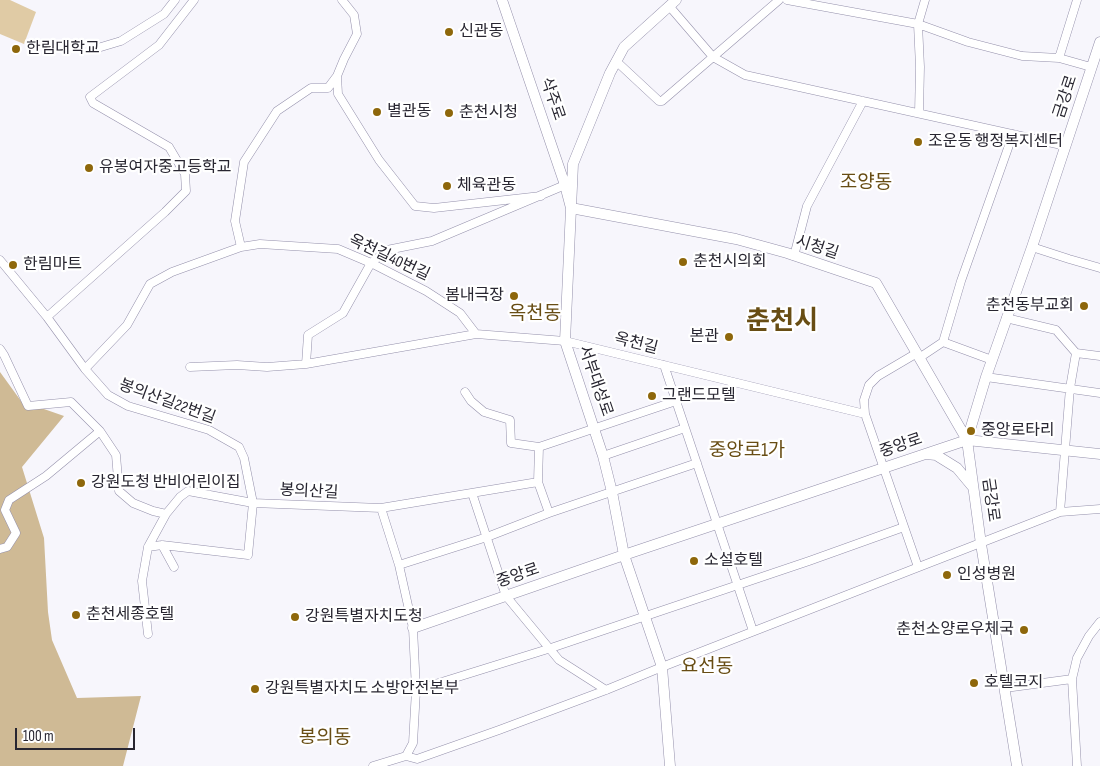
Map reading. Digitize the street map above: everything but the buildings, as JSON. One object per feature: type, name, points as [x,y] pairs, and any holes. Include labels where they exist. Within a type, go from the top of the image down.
[{"type":"street","points":[[101,47],[122,41],[164,14],[175,0]]},
{"type":"street","points":[[47,318],[186,191],[185,174],[170,147],[93,103],[90,98],[159,45],[194,0]]},
{"type":"street","points":[[241,247],[235,221],[244,162],[277,112],[310,88],[328,88],[337,76],[357,34],[354,15],[342,0]]},
{"type":"street","name":"삭주로","points":[[502,0],[565,185],[571,208]]},
{"type":"street","points":[[616,61],[662,101],[779,0]]},
{"type":"street","points":[[787,0],[918,24],[968,42],[1022,56],[1059,58],[1091,67]]},
{"type":"street","points":[[919,113],[920,67],[918,24],[925,0]]},
{"type":"street","points":[[1059,58],[1077,0]]},
{"type":"street","points":[[673,4],[714,57],[745,75],[1066,146]]},
{"type":"street","name":"서부대성로","points":[[670,766],[662,667],[624,554],[603,456],[565,341],[573,164],[610,73],[624,46],[673,4]]},
{"type":"street","name":"금강로","points":[[1017,766],[981,543],[967,440],[986,377],[1032,247],[1091,67],[1098,56],[1100,42]]},
{"type":"street","points":[[337,76],[338,94],[379,160],[415,206],[434,208],[541,196]]},
{"type":"street","points":[[794,256],[807,206],[863,101]]},
{"type":"street","points":[[918,567],[865,414],[864,400],[869,385],[878,376],[943,342],[961,281],[1013,134]]},
{"type":"street","points":[[306,364],[308,335],[343,313],[372,263],[387,250],[432,241],[565,185]]},
{"type":"street","name":"시청길","points":[[571,208],[736,239],[876,283],[967,440]]},
{"type":"street","name":"옥천길40번길","points":[[85,368],[127,325],[150,284],[172,272],[241,247],[260,244],[338,249],[372,263],[426,291],[460,313],[476,334]]},
{"type":"street","points":[[1032,247],[1100,268]]},
{"type":"street","name":"봉의산길22번길","points":[[0,260],[108,395],[128,406],[209,430],[239,447],[244,458],[253,503],[248,554],[162,545]]},
{"type":"street","points":[[1006,318],[1056,330],[1076,353],[1100,356]]},
{"type":"street","name":"옥천길","points":[[190,367],[237,365],[267,367],[306,364],[476,334],[565,341],[865,414]]},
{"type":"street","points":[[943,342],[992,360]]},
{"type":"street","points":[[0,349],[28,406],[71,402],[100,431],[116,455],[119,491],[134,503],[152,511],[166,514]]},
{"type":"street","points":[[1060,512],[1070,388],[1076,353]]},
{"type":"street","points":[[664,365],[754,631]]},
{"type":"street","points":[[986,377],[1100,393]]},
{"type":"street","points":[[465,392],[471,401],[484,412],[510,420],[511,443],[539,447],[676,401]]},
{"type":"street","points":[[603,456],[685,428]]},
{"type":"street","points":[[0,549],[7,547],[16,533],[4,510],[9,500],[46,476],[100,431]]},
{"type":"street","name":"중앙로","points":[[413,628],[624,554],[967,440],[1100,454]]},
{"type":"street","points":[[539,447],[538,482],[549,513]]},
{"type":"street","points":[[926,453],[936,455],[958,468],[973,488]]},
{"type":"street","points":[[399,565],[487,537],[549,513],[697,463]]},
{"type":"street","name":"봉의산길","points":[[147,550],[166,514],[180,497],[188,491],[253,503],[380,508],[538,482]]},
{"type":"street","points":[[472,493],[506,596],[559,660],[606,690]]},
{"type":"street","points":[[380,508],[399,565],[413,628],[416,690],[413,743],[406,756]]},
{"type":"street","points":[[373,766],[406,756],[417,759],[606,690],[1060,512],[1100,509]]},
{"type":"street","points":[[416,690],[548,649],[904,527]]},
{"type":"street","points":[[148,634],[142,580],[147,550],[162,545],[174,568]]},
{"type":"street","points":[[1077,766],[1072,679],[1077,658],[1089,636],[1100,622]]},
{"type":"street","points":[[1005,688],[1072,679]]},
{"type":"shaded area","points":[[0,0],[10,0],[36,12],[24,44],[0,34]]},
{"type":"shaded area","points":[[0,372],[21,401],[64,416],[22,467],[44,538],[48,612],[52,640],[77,698],[141,696],[123,766],[0,766]]},
{"type":"place","name":"신관동","points":[[449,32]]},
{"type":"place","name":"한림대학교","points":[[16,49]]},
{"type":"place","name":"별관동","points":[[377,112]]},
{"type":"place","name":"춘천시청","points":[[449,113]]},
{"type":"place","name":"조운동 행정복지센터","points":[[918,142]]},
{"type":"place","name":"유봉여자중고등학교","points":[[89,168]]},
{"type":"place","name":"체육관동","points":[[447,186]]},
{"type":"place","name":"춘천시의회","points":[[683,262]]},
{"type":"place","name":"한림마트","points":[[13,265]]},
{"type":"place","name":"봄내극장","points":[[514,296]]},
{"type":"place","name":"춘천동부교회","points":[[1084,306]]},
{"type":"place","name":"본관","points":[[729,337]]},
{"type":"place","name":"그랜드모텔","points":[[652,396]]},
{"type":"place","name":"중앙로타리","points":[[971,431]]},
{"type":"place","name":"강원도청 반비어린이집","points":[[81,483]]},
{"type":"place","name":"소설호텔","points":[[694,561]]},
{"type":"place","name":"인성병원","points":[[947,575]]},
{"type":"place","name":"춘천세종호텔","points":[[76,615]]},
{"type":"place","name":"강원특별자치도청","points":[[295,617]]},
{"type":"place","name":"춘천소양로우체국","points":[[1024,630]]},
{"type":"place","name":"호텔코지","points":[[974,683]]},
{"type":"place","name":"강원특별자치도 소방안전본부","points":[[255,689]]},
{"type":"district","name":"조양동","points":[[866,183]]},
{"type":"district","name":"옥천동","points":[[535,314]]},
{"type":"district","name":"춘천시","points":[[782,322]]},
{"type":"district","name":"중앙로1가","points":[[747,451]]},
{"type":"district","name":"요선동","points":[[707,667]]},
{"type":"district","name":"봉의동","points":[[325,738]]}]
